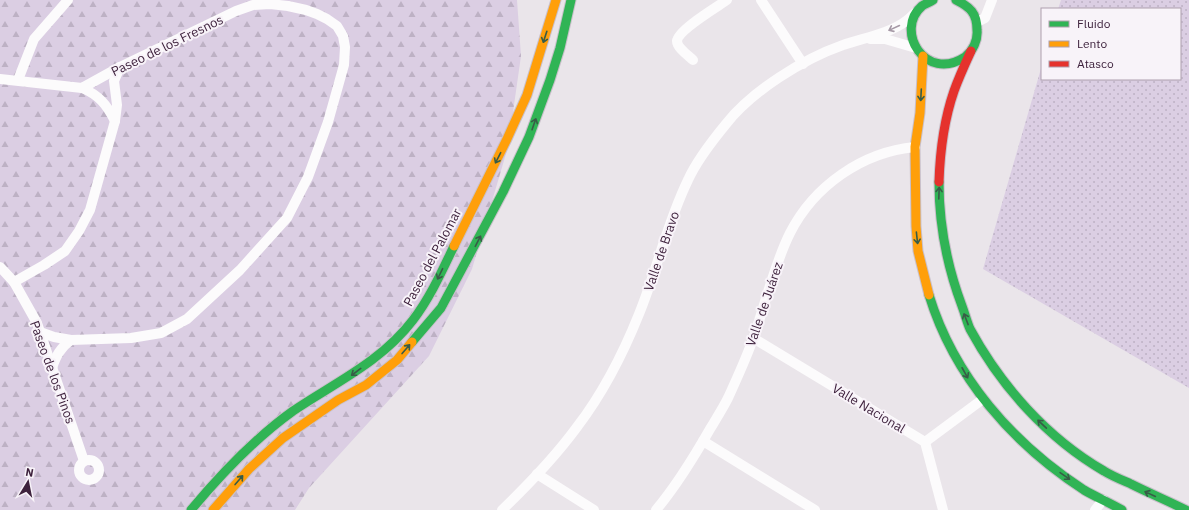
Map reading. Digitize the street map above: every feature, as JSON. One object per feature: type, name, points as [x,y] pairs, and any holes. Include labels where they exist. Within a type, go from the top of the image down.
[{"type":"street","points":[[18,80],[34,39],[68,0]]},
{"type":"street","points":[[693,60],[678,46],[677,41],[680,35],[695,22],[727,0]]},
{"type":"street","points":[[761,0],[803,64]]},
{"type":"street","points":[[977,22],[985,18],[992,0]]},
{"type":"street","points":[[930,1],[919,10],[912,22],[911,35],[916,48],[922,56],[932,62],[943,64],[953,63],[963,58],[971,51]]},
{"type":"street","points":[[960,1],[967,6],[973,14],[977,22],[978,31],[976,41],[954,91],[945,122],[940,158],[939,205],[944,246],[956,291],[970,328],[992,364],[1010,389],[1040,424],[1072,449],[1104,471],[1186,510]]},
{"type":"street","name":"Paseo de los Fresnos","points":[[40,332],[54,337],[71,340],[131,338],[161,333],[187,319],[240,270],[287,218],[308,177],[328,122],[344,65],[345,47],[343,36],[336,26],[317,14],[288,6],[270,4],[253,5],[236,11],[120,67],[82,88]]},
{"type":"street","points":[[556,4],[570,5]]},
{"type":"street","name":"Paseo del Palomar","points":[[215,508],[249,469],[283,438],[298,426],[338,400],[366,385],[397,360],[441,308],[494,189],[527,95],[556,4]]},
{"type":"street","name":"Paseo del Palomar","points":[[191,510],[218,478],[271,428],[294,411],[353,374],[387,348],[412,320],[430,294],[494,189],[529,137],[560,48],[570,5]]},
{"type":"street","name":"Valle de Bravo","points":[[502,510],[537,474],[578,427],[618,361],[637,319],[677,204],[688,179],[703,154],[727,122],[741,108],[770,84],[813,58],[894,28],[906,22],[919,10]]},
{"type":"street","name":"Valle de Bravo","points":[[864,39],[885,39],[916,48]]},
{"type":"street","points":[[922,56],[920,113],[915,147],[916,232],[918,252],[928,289],[946,338],[983,400],[1017,436],[1052,467],[1085,490],[1122,510]]},
{"type":"street","points":[[14,282],[65,251],[79,231],[90,210],[115,121],[117,105],[114,81],[120,67]]},
{"type":"street","points":[[0,79],[82,88],[92,92],[101,100],[109,108],[115,121]]},
{"type":"street","name":"Valle de Juárez","points":[[656,510],[672,490],[727,399],[753,338],[782,251],[802,214],[817,195],[846,170],[883,153],[900,148],[915,147]]},
{"type":"street","name":"Paseo de los Pinos","points":[[0,267],[14,282],[37,323],[84,461]]},
{"type":"street","name":"Valle Nacional","points":[[753,338],[925,442]]},
{"type":"street","points":[[52,368],[59,352],[64,345],[71,340]]},
{"type":"street","points":[[331,388],[338,400]]},
{"type":"street","points":[[943,510],[925,442],[983,400]]},
{"type":"street","points":[[703,441],[815,510]]},
{"type":"street","points":[[537,474],[594,510]]},
{"type":"street","points":[[203,496],[215,508]]},
{"type":"street","points":[[1094,510],[1103,500]]},
{"type":"green space","points":[[0,0],[517,0],[521,56],[508,147],[472,269],[429,356],[309,488],[295,510],[0,510]]},
{"type":"green space","points":[[1061,0],[1189,0],[1189,388],[983,269],[1041,68],[1041,80],[1181,80],[1181,8],[1058,8]]},
{"type":"traffic: fast","points":[[412,342],[441,308],[503,192],[529,137],[560,48],[571,0]]},
{"type":"traffic: fast","points":[[933,0],[922,6],[914,16],[911,28],[913,40],[918,50],[926,59],[937,63],[951,63],[965,57],[973,48],[976,41],[976,19],[969,8],[956,0]]},
{"type":"traffic: fast","points":[[939,182],[942,229],[952,276],[970,329],[996,371],[1027,409],[1063,443],[1083,458],[1110,475],[1186,510]]},
{"type":"traffic: fast","points":[[191,510],[226,470],[265,433],[293,411],[372,360],[400,335],[425,303],[454,246]]},
{"type":"traffic: fast","points":[[929,295],[940,325],[954,354],[970,381],[1010,430],[1033,452],[1058,472],[1084,490],[1122,510]]},
{"type":"traffic: slow","points":[[454,246],[527,95],[556,0]]},
{"type":"traffic: slow","points":[[923,56],[920,113],[915,147],[916,226],[918,251],[929,295]]},
{"type":"traffic: slow","points":[[213,510],[249,469],[283,438],[338,400],[366,385],[397,360],[412,342]]},
{"type":"traffic: jam","points":[[939,182],[940,159],[945,124],[956,86],[971,51]]}]
